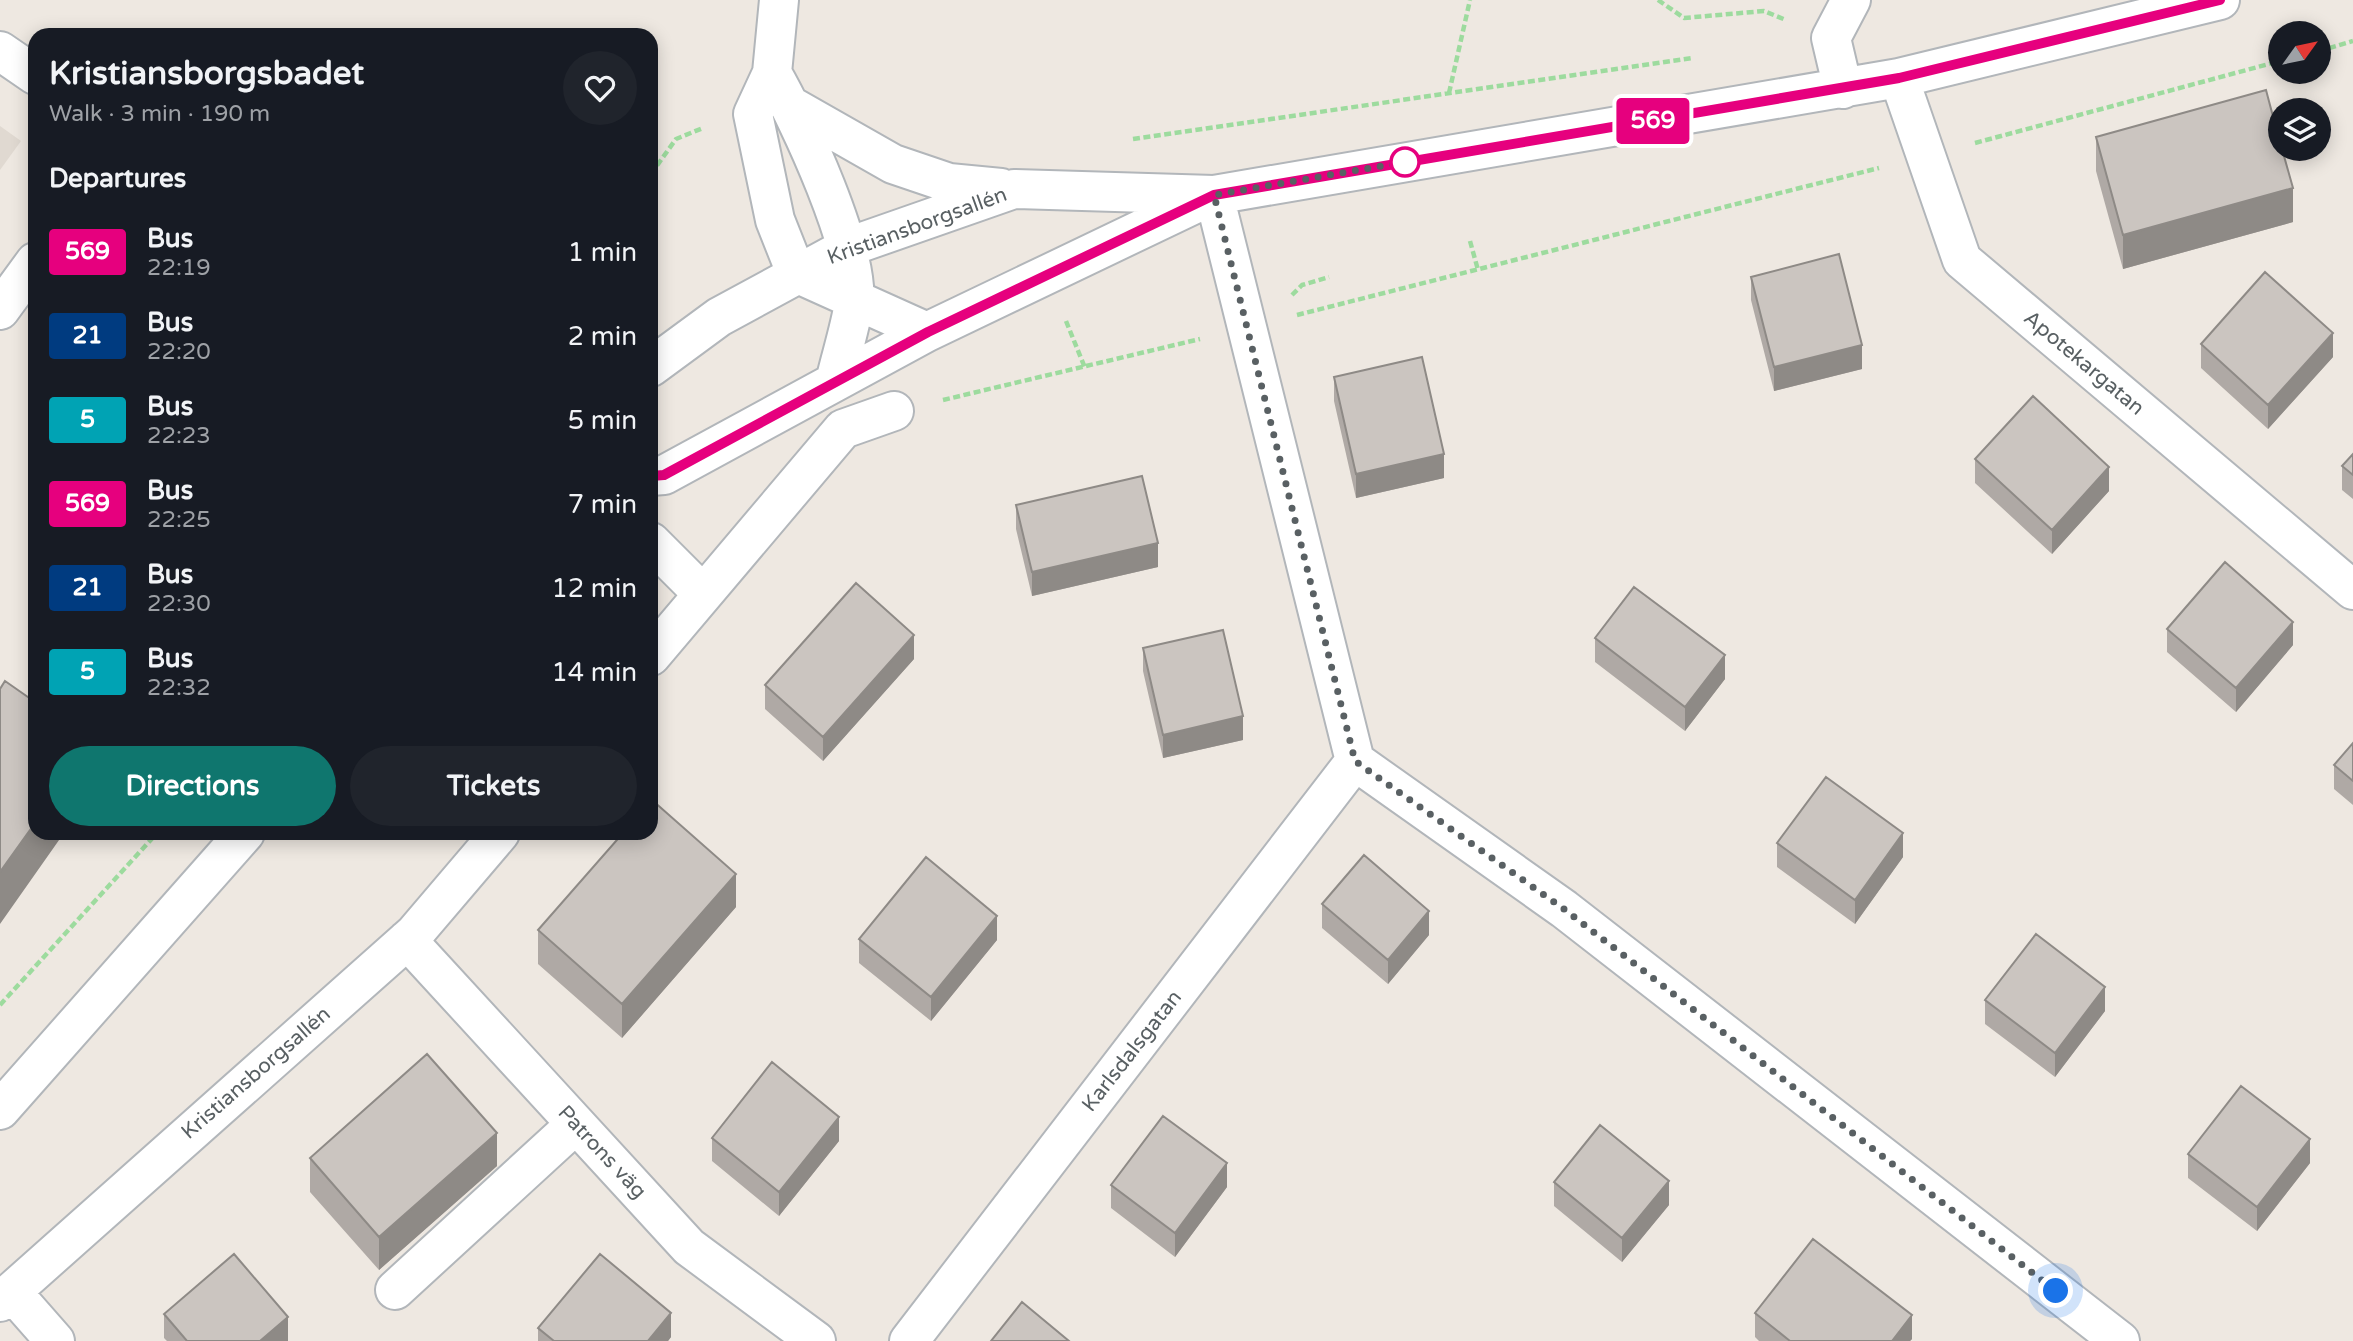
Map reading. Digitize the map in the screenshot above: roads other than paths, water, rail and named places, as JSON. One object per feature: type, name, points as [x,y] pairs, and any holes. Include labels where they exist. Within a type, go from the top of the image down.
[{"type":"street","points":[[779,0],[772,72],[753,114],[775,220],[796,273],[928,332]]},
{"type":"street","points":[[1843,89],[1831,38],[1851,0]]},
{"type":"street","name":"Kristiansborgsallén","points":[[658,362],[719,317],[848,247],[1014,189],[1214,195],[1843,89],[1899,78],[2220,0]]},
{"type":"street","points":[[0,51],[28,70]]},
{"type":"street","points":[[772,72],[791,106],[848,247],[854,301],[835,382]]},
{"type":"street","name":"Apotekargatan","points":[[1899,78],[1962,260],[2353,590]]},
{"type":"street","points":[[791,106],[893,164],[949,183],[1014,189]]},
{"type":"street","points":[[1214,195],[1355,761],[1564,909],[2120,1341]]},
{"type":"street","name":"Kristiansborgsallén","points":[[658,475],[664,475],[928,332],[1214,195]]},
{"type":"street","points":[[0,310],[28,272]]},
{"type":"street","points":[[658,648],[843,429],[894,411]]},
{"type":"street","points":[[658,549],[703,594]]},
{"type":"street","name":"Karlsdalsgatan","points":[[909,1341],[1355,761]]},
{"type":"street","points":[[0,1110],[239,840]]},
{"type":"street","name":"Kristiansborgsallén","points":[[6,1297],[407,940],[494,840]]},
{"type":"street","name":"Patrons väg","points":[[407,940],[689,1247],[817,1341]]},
{"type":"street","points":[[395,1290],[576,1124]]},
{"type":"street","points":[[6,1297],[55,1341]]}]
